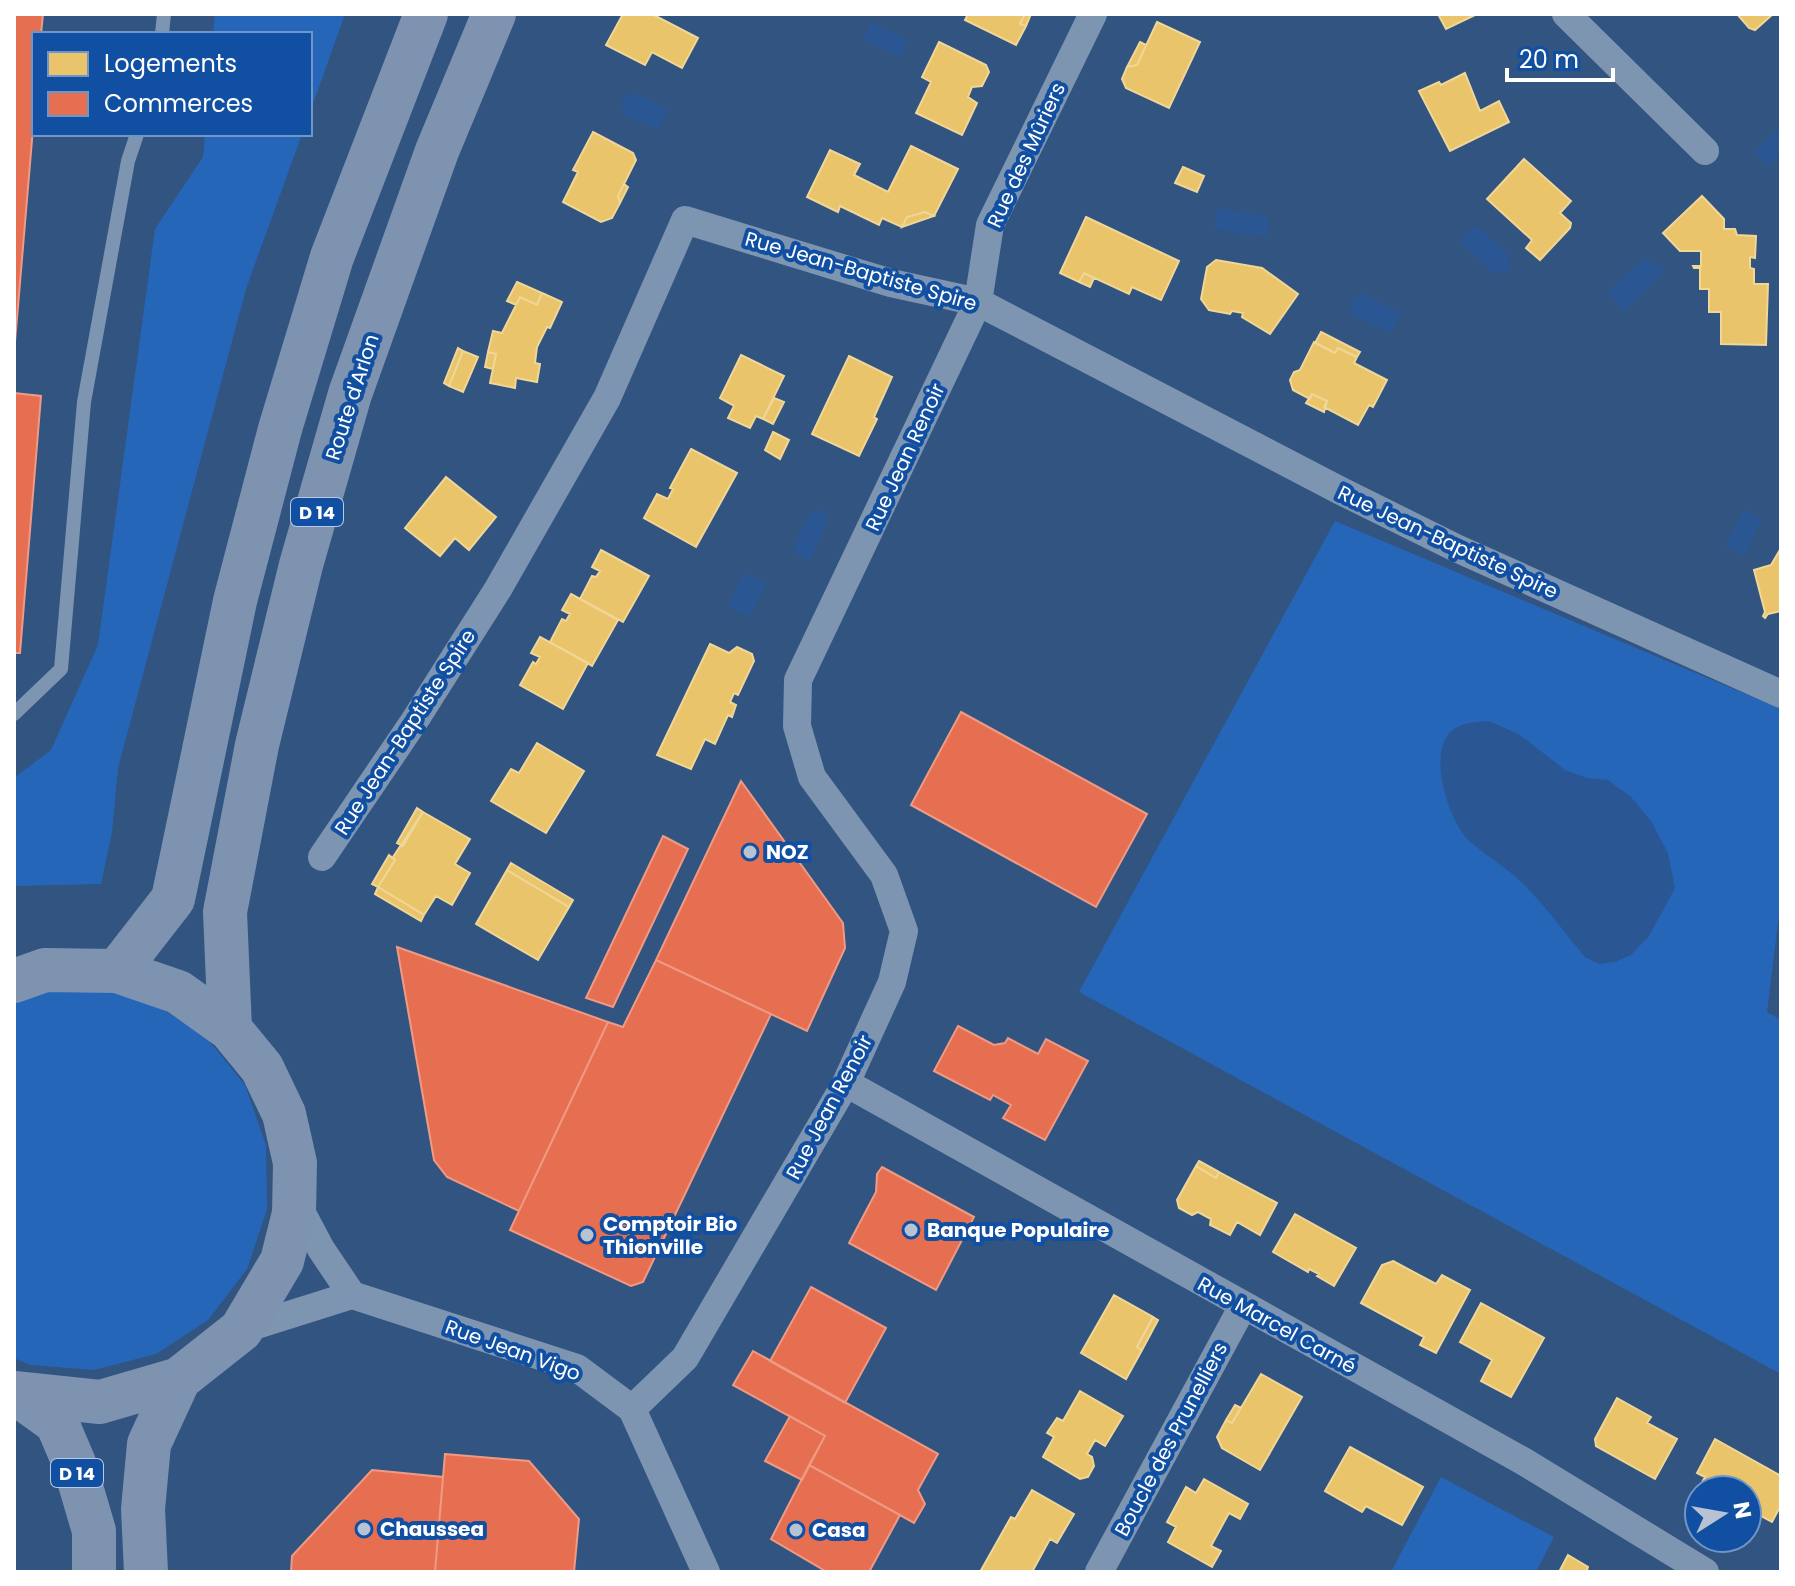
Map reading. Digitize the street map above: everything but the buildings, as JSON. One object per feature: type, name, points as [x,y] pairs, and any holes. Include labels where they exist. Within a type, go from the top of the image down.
[{"type":"main road","name":"D 14","points":[[117,971],[173,899],[235,601],[280,429],[332,257],[426,14]]},
{"type":"main road","name":"Route d'Arlon","points":[[230,1029],[225,912],[257,745],[301,565],[350,394],[437,151],[494,14]]},
{"type":"main road","points":[[14,981],[45,970],[117,971],[178,992],[230,1029],[262,1068],[284,1114],[295,1163],[294,1213],[282,1261],[241,1330],[179,1379],[100,1402],[16,1394]]},
{"type":"main road","points":[[146,1572],[143,1509],[149,1444],[179,1379]]},
{"type":"main road","name":"D 14","points":[[16,1394],[57,1423],[74,1463],[94,1531],[94,1572]]},
{"type":"street","name":"Rue des Mûriers","points":[[978,302],[990,225],[1093,14]]},
{"type":"street","points":[[1566,14],[1705,151]]},
{"type":"street","name":"Rue Jean-Baptiste Spire","points":[[322,857],[415,720],[498,589],[584,439],[607,398],[685,220],[891,283],[978,302],[1456,548],[1781,694]]},
{"type":"street","name":"Rue Jean Renoir","points":[[632,1409],[685,1358],[846,1083],[892,982],[904,931],[884,875],[812,777],[797,726],[798,680],[978,302]]},
{"type":"street","name":"Rue Marcel Carné","points":[[846,1083],[1523,1461],[1705,1572]]},
{"type":"street","points":[[241,1330],[352,1295],[321,1249],[295,1198]]},
{"type":"street","name":"Rue Jean Vigo","points":[[352,1295],[577,1368],[632,1409],[706,1572]]},
{"type":"street","name":"Boucle des Prunelliers","points":[[1099,1572],[1243,1306]]},
{"type":"lane","points":[[14,714],[61,669],[84,402],[128,161],[136,136]]},
{"type":"shaded area","points":[[215,14],[345,14],[312,106],[312,32],[213,32]]},
{"type":"shaded area","points":[[871,23],[908,40],[900,57],[863,40]]},
{"type":"shaded area","points":[[635,93],[669,109],[658,130],[623,114],[621,105],[627,95]]},
{"type":"shaded area","points":[[1780,127],[1781,154],[1768,166],[1754,151]]},
{"type":"shaded area","points":[[205,136],[301,136],[246,289],[118,768],[112,832],[101,884],[14,886],[14,778],[51,750],[98,645],[155,229],[203,157]]},
{"type":"shaded area","points":[[1217,208],[1269,217],[1266,237],[1214,229]]},
{"type":"shaded area","points":[[1476,225],[1508,254],[1508,270],[1496,274],[1459,241]]},
{"type":"shaded area","points":[[1645,257],[1654,266],[1662,266],[1662,274],[1624,311],[1607,293]]},
{"type":"shaded area","points":[[1361,293],[1401,313],[1391,333],[1351,314],[1352,299]]},
{"type":"shaded area","points":[[822,509],[828,520],[810,561],[792,552],[810,513]]},
{"type":"shaded area","points":[[1744,509],[1762,520],[1744,556],[1725,546]]},
{"type":"shaded area","points":[[1335,521],[1781,709],[1781,899],[1767,1012],[1781,1020],[1781,1374],[1079,992]]},
{"type":"shaded area","points":[[743,573],[766,583],[750,617],[728,607]]},
{"type":"shaded area","points":[[1489,721],[1520,735],[1565,770],[1587,778],[1608,780],[1631,797],[1651,821],[1668,853],[1675,888],[1649,936],[1631,955],[1615,962],[1599,964],[1585,957],[1526,887],[1461,831],[1445,794],[1440,764],[1442,750],[1446,738],[1454,729]]},
{"type":"shaded area","points":[[90,987],[151,1002],[205,1036],[245,1085],[266,1145],[267,1209],[247,1269],[208,1320],[156,1354],[94,1370],[31,1365],[14,1358],[14,1000],[28,993]]},
{"type":"shaded area","points":[[1441,1477],[1554,1537],[1536,1572],[1391,1572]]},
{"type":"place","name":"NOZ","points":[[750,852]]},
{"type":"place","name":"Banque Populaire","points":[[911,1230]]},
{"type":"place","name":"Comptoir Bio Thionville","points":[[587,1235]]},
{"type":"place","name":"Chaussea","points":[[364,1529]]},
{"type":"place","name":"Casa","points":[[796,1530]]}]
